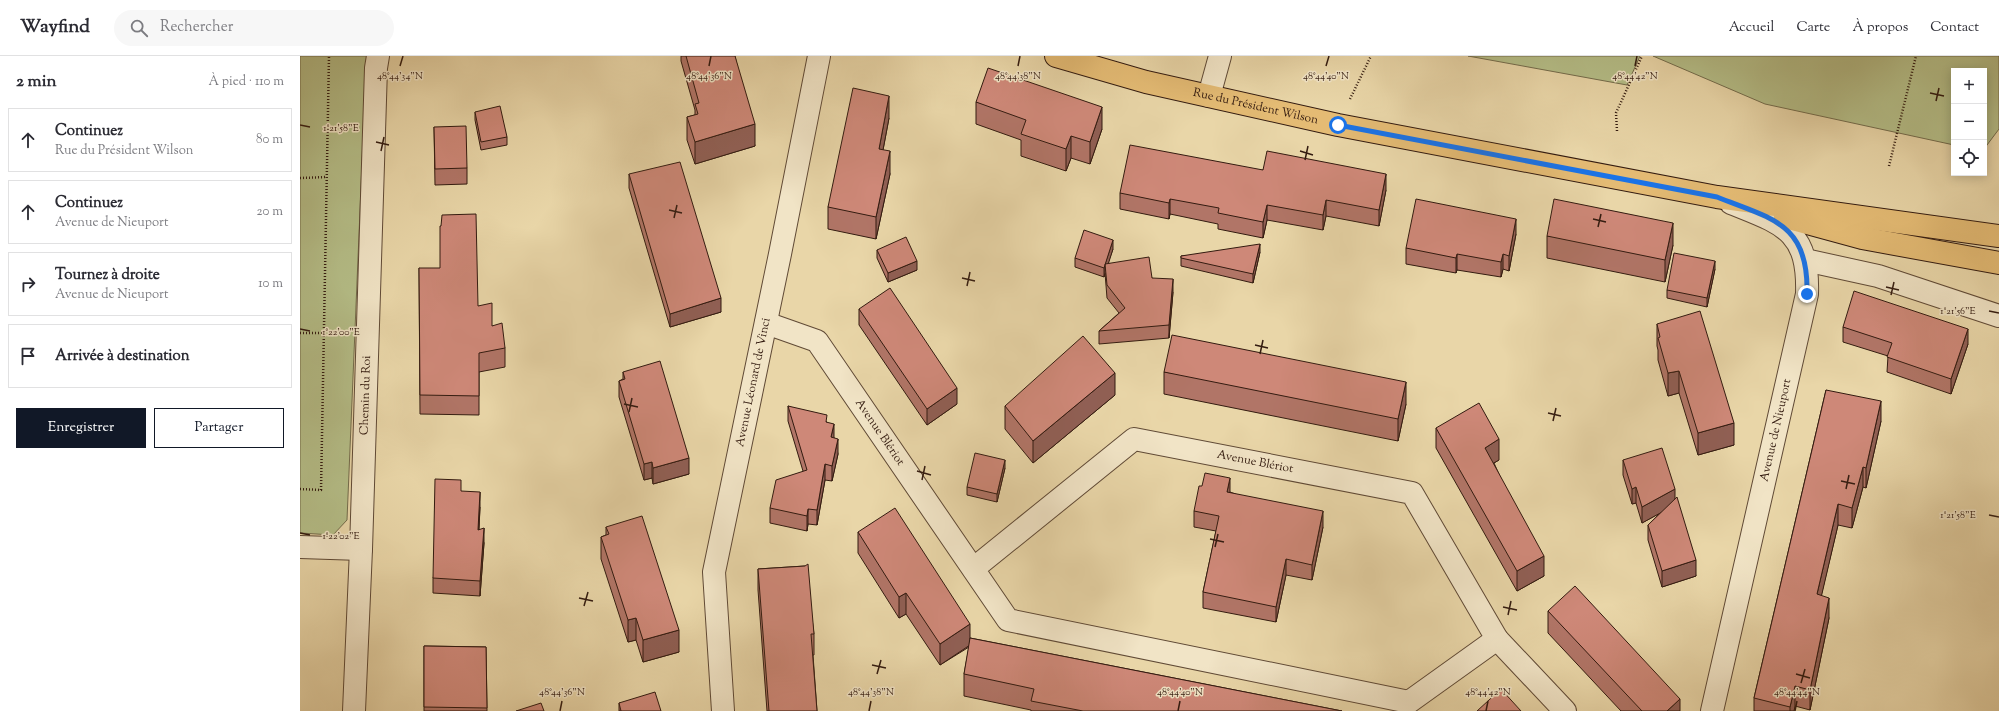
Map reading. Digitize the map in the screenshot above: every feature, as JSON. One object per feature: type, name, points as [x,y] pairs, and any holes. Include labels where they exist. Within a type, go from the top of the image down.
[{"type":"main road","name":"Rue du Président Wilson","points":[[1056,56],[1146,82],[1338,125],[1717,197]]},
{"type":"main road","points":[[1717,197],[1999,236]]},
{"type":"main road","points":[[1717,197],[1824,229],[1994,263]]},
{"type":"street","name":"Chemin du Roi","points":[[354,711],[361,549],[375,76],[378,56]]},
{"type":"street","name":"Avenue Léonard de Vinci","points":[[723,711],[714,572],[766,323],[819,56]]},
{"type":"street","points":[[1209,96],[1220,56]]},
{"type":"street","name":"Avenue de Nieuport","points":[[1712,711],[1807,294],[1808,272],[1797,240],[1781,225],[1717,197]]},
{"type":"street","points":[[1805,260],[1878,276],[1999,316]]},
{"type":"street","name":"Avenue Blériot","points":[[766,323],[817,341],[1008,620],[1409,702],[1497,640]]},
{"type":"street","name":"Avenue Blériot","points":[[973,569],[1134,439],[1412,493],[1497,640],[1565,711]]},
{"type":"street","points":[[300,547],[361,549]]},
{"type":"path","points":[[300,489],[321,490],[329,56]]},
{"type":"path","points":[[1338,125],[1371,56]]},
{"type":"path","points":[[1617,132],[1616,113],[1642,56]]},
{"type":"path","points":[[1889,166],[1916,56]]},
{"type":"path","points":[[300,178],[326,177]]},
{"type":"path","points":[[300,333],[324,334]]},
{"type":"green space","points":[[300,56],[368,56],[366,68],[347,520],[333,535],[300,533]]},
{"type":"green space","points":[[1468,56],[1640,56],[1627,85]]},
{"type":"green space","points":[[1653,56],[1999,56],[1999,129],[1987,145],[1987,68],[1951,68],[1951,144],[1765,104]]},
{"type":"building","points":[[686,56],[735,56],[755,124],[695,142],[687,117],[698,114],[695,104],[699,103]]},
{"type":"building","points":[[988,68],[1102,107],[1090,142],[1071,136],[1066,149],[1021,134],[1026,120],[976,102]]},
{"type":"building","points":[[853,88],[889,96],[879,149],[890,151],[876,217],[828,207]]},
{"type":"building","points":[[500,106],[507,137],[481,142],[475,112]]},
{"type":"building","points":[[466,126],[467,168],[435,169],[434,127]]},
{"type":"building","points":[[1130,145],[1263,170],[1267,151],[1386,174],[1379,210],[1326,200],[1323,215],[1267,205],[1263,222],[1218,213],[1219,208],[1170,199],[1169,203],[1120,193]]},
{"type":"building","points":[[680,162],[721,298],[670,314],[629,174]]},
{"type":"building","points":[[1416,199],[1516,219],[1509,256],[1503,254],[1501,262],[1457,254],[1456,258],[1406,248]]},
{"type":"building","points":[[1554,199],[1673,223],[1665,260],[1547,236]]},
{"type":"building","points":[[476,214],[478,306],[492,303],[492,326],[502,323],[505,348],[479,353],[479,396],[420,395],[419,268],[440,268],[440,226],[442,215]]},
{"type":"building","points":[[1084,230],[1113,240],[1104,268],[1075,258]]},
{"type":"building","points":[[906,237],[917,261],[888,273],[877,250]]},
{"type":"building","points":[[1260,244],[1253,274],[1181,258],[1181,256]]},
{"type":"building","points":[[1674,253],[1715,261],[1707,298],[1667,290]]},
{"type":"building","points":[[1149,257],[1152,278],[1173,279],[1169,325],[1099,331],[1125,308],[1107,285],[1105,264]]},
{"type":"building","points":[[890,288],[957,388],[927,409],[859,309]]},
{"type":"building","points":[[1854,291],[1968,329],[1951,379],[1887,357],[1892,343],[1843,327]]},
{"type":"building","points":[[1700,311],[1734,423],[1698,433],[1679,371],[1668,373],[1658,338],[1660,337],[1657,324]]},
{"type":"building","points":[[1172,335],[1406,382],[1398,419],[1164,372]]},
{"type":"building","points":[[1083,336],[1115,373],[1033,441],[1005,406]]},
{"type":"building","points":[[660,361],[689,458],[653,468],[652,462],[644,464],[619,381],[625,379],[623,372]]},
{"type":"building","points":[[1826,390],[1881,401],[1866,468],[1863,467],[1852,508],[1838,504],[1817,594],[1829,598],[1810,690],[1795,686],[1790,707],[1754,698]]},
{"type":"building","points":[[1479,403],[1499,439],[1485,448],[1544,556],[1517,571],[1436,428]]},
{"type":"building","points":[[788,406],[827,415],[826,422],[834,424],[831,437],[838,439],[832,466],[825,464],[817,510],[808,509],[807,516],[770,508],[776,480],[807,470]]},
{"type":"building","points":[[1662,448],[1675,489],[1642,507],[1636,487],[1632,489],[1623,460]]},
{"type":"building","points":[[975,453],[1005,460],[997,494],[967,487]]},
{"type":"building","points":[[1205,473],[1230,478],[1227,492],[1323,511],[1312,565],[1286,559],[1276,607],[1203,592],[1219,516],[1194,511],[1199,486],[1202,486]]},
{"type":"building","points":[[435,479],[461,480],[461,491],[480,492],[478,530],[484,528],[480,581],[433,578]]},
{"type":"building","points":[[1677,497],[1696,560],[1662,571],[1648,525]]},
{"type":"building","points":[[895,508],[970,624],[940,644],[906,593],[899,597],[858,532]]},
{"type":"building","points":[[642,516],[679,630],[643,640],[636,618],[628,620],[601,537],[609,534],[606,527]]},
{"type":"building","points":[[808,564],[814,634],[811,634],[817,711],[769,711],[758,569],[805,566]]},
{"type":"building","points":[[1575,586],[1680,699],[1667,711],[1642,711],[1548,611]]},
{"type":"building","points":[[970,638],[1342,711],[1083,711],[1031,701],[1034,689],[964,674]]},
{"type":"building","points":[[424,646],[486,647],[487,708],[424,707]]},
{"type":"building","points":[[1501,689],[1521,711],[1477,711]]},
{"type":"building","points":[[655,692],[661,711],[621,711],[619,703]]},
{"type":"building","points":[[541,703],[544,711],[516,711]]},
{"type":"route","points":[[1338,125],[1717,197],[1769,218],[1789,231],[1797,240],[1805,260],[1808,272],[1807,294]]}]
